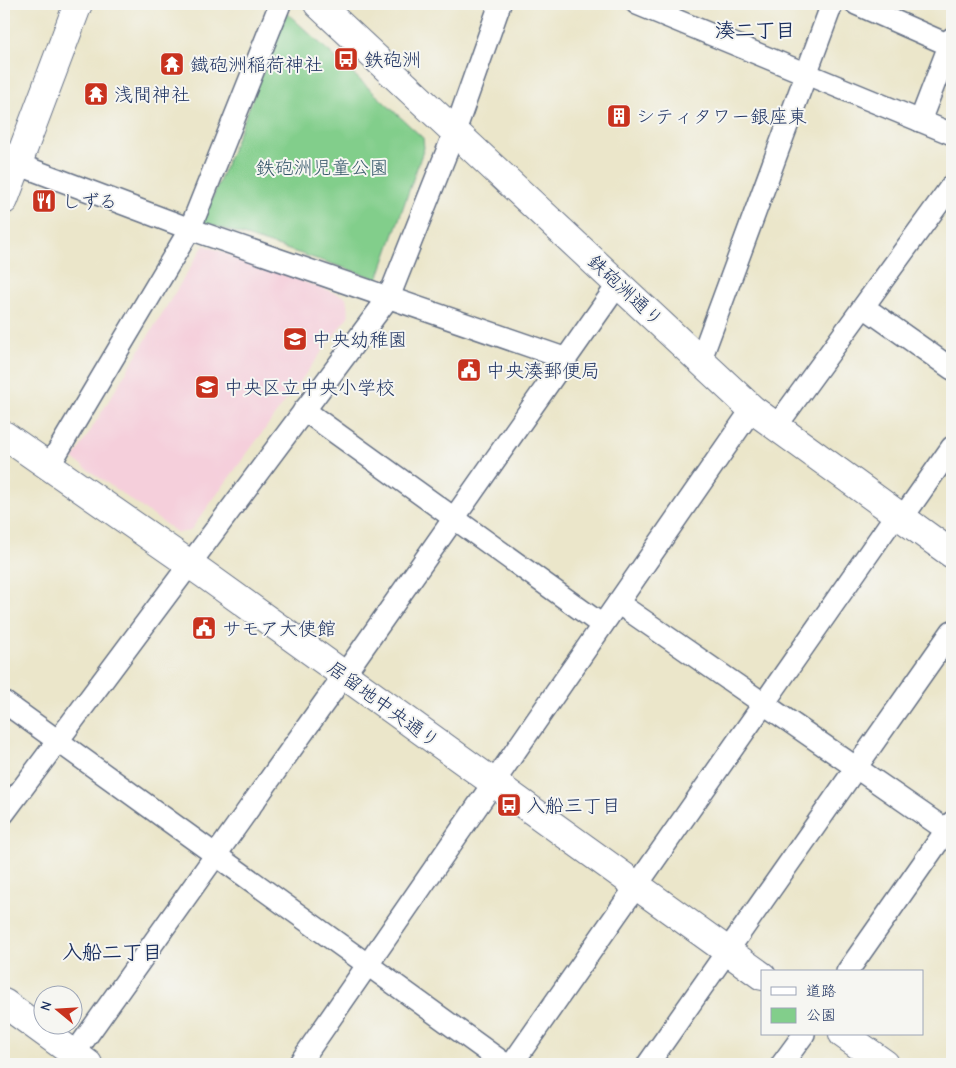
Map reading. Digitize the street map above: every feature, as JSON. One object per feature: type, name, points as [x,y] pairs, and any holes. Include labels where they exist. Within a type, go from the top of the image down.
[{"type":"street","points":[[4,200],[10,162],[78,4]]},
{"type":"street","points":[[49,466],[190,229],[280,4]]},
{"type":"street","name":"鉄砲洲通り","points":[[318,4],[701,359],[752,409],[952,554]]},
{"type":"street","points":[[4,813],[388,297],[455,131],[500,4]]},
{"type":"street","points":[[637,4],[952,134]]},
{"type":"street","points":[[701,359],[832,4]]},
{"type":"street","points":[[856,4],[951,41],[920,121]]},
{"type":"street","points":[[10,162],[190,229],[564,358]]},
{"type":"street","points":[[776,428],[952,185]]},
{"type":"street","points":[[4,1003],[76,1061],[216,854],[344,675],[564,358],[619,283]]},
{"type":"street","points":[[864,307],[952,369]]},
{"type":"street","points":[[299,1064],[752,409]]},
{"type":"street","points":[[304,410],[602,626]]},
{"type":"street","name":"居留地中央通り","points":[[4,435],[189,563],[761,975]]},
{"type":"street","points":[[512,1064],[764,704],[900,515],[952,447]]},
{"type":"street","points":[[618,603],[856,767],[950,828],[849,970]]},
{"type":"street","points":[[648,1064],[952,631]]},
{"type":"street","points":[[4,702],[216,854],[366,966],[504,1064]]},
{"type":"street","points":[[782,1064],[803,1036]]},
{"type":"street","points":[[846,1036],[885,1064]]},
{"type":"shaded area","name":"中央区立中央小学校","points":[[204,245],[346,297],[349,315],[190,531],[178,533],[73,459]]},
{"type":"green space","name":"鉄砲洲児童公園","points":[[287,13],[423,138],[424,148],[378,279],[203,222]]},
{"type":"place","name":"鉄砲洲","points":[[346,59]]},
{"type":"place","name":"鐡砲洲稲荷神社","points":[[172,64]]},
{"type":"place","name":"浅間神社","points":[[96,94]]},
{"type":"place","name":"シティタワー銀座東","points":[[619,116]]},
{"type":"place","name":"しずる","points":[[44,201]]},
{"type":"place","name":"中央幼稚園","points":[[295,339]]},
{"type":"place","name":"中央湊郵便局","points":[[469,370]]},
{"type":"place","name":"中央区立中央小学校","points":[[207,387]]},
{"type":"place","name":"サモア大使館","points":[[204,628]]},
{"type":"place","name":"入船三丁目","points":[[509,805]]},
{"type":"district","name":"湊二丁目","points":[[755,30]]},
{"type":"district","name":"入船二丁目","points":[[112,952]]}]
